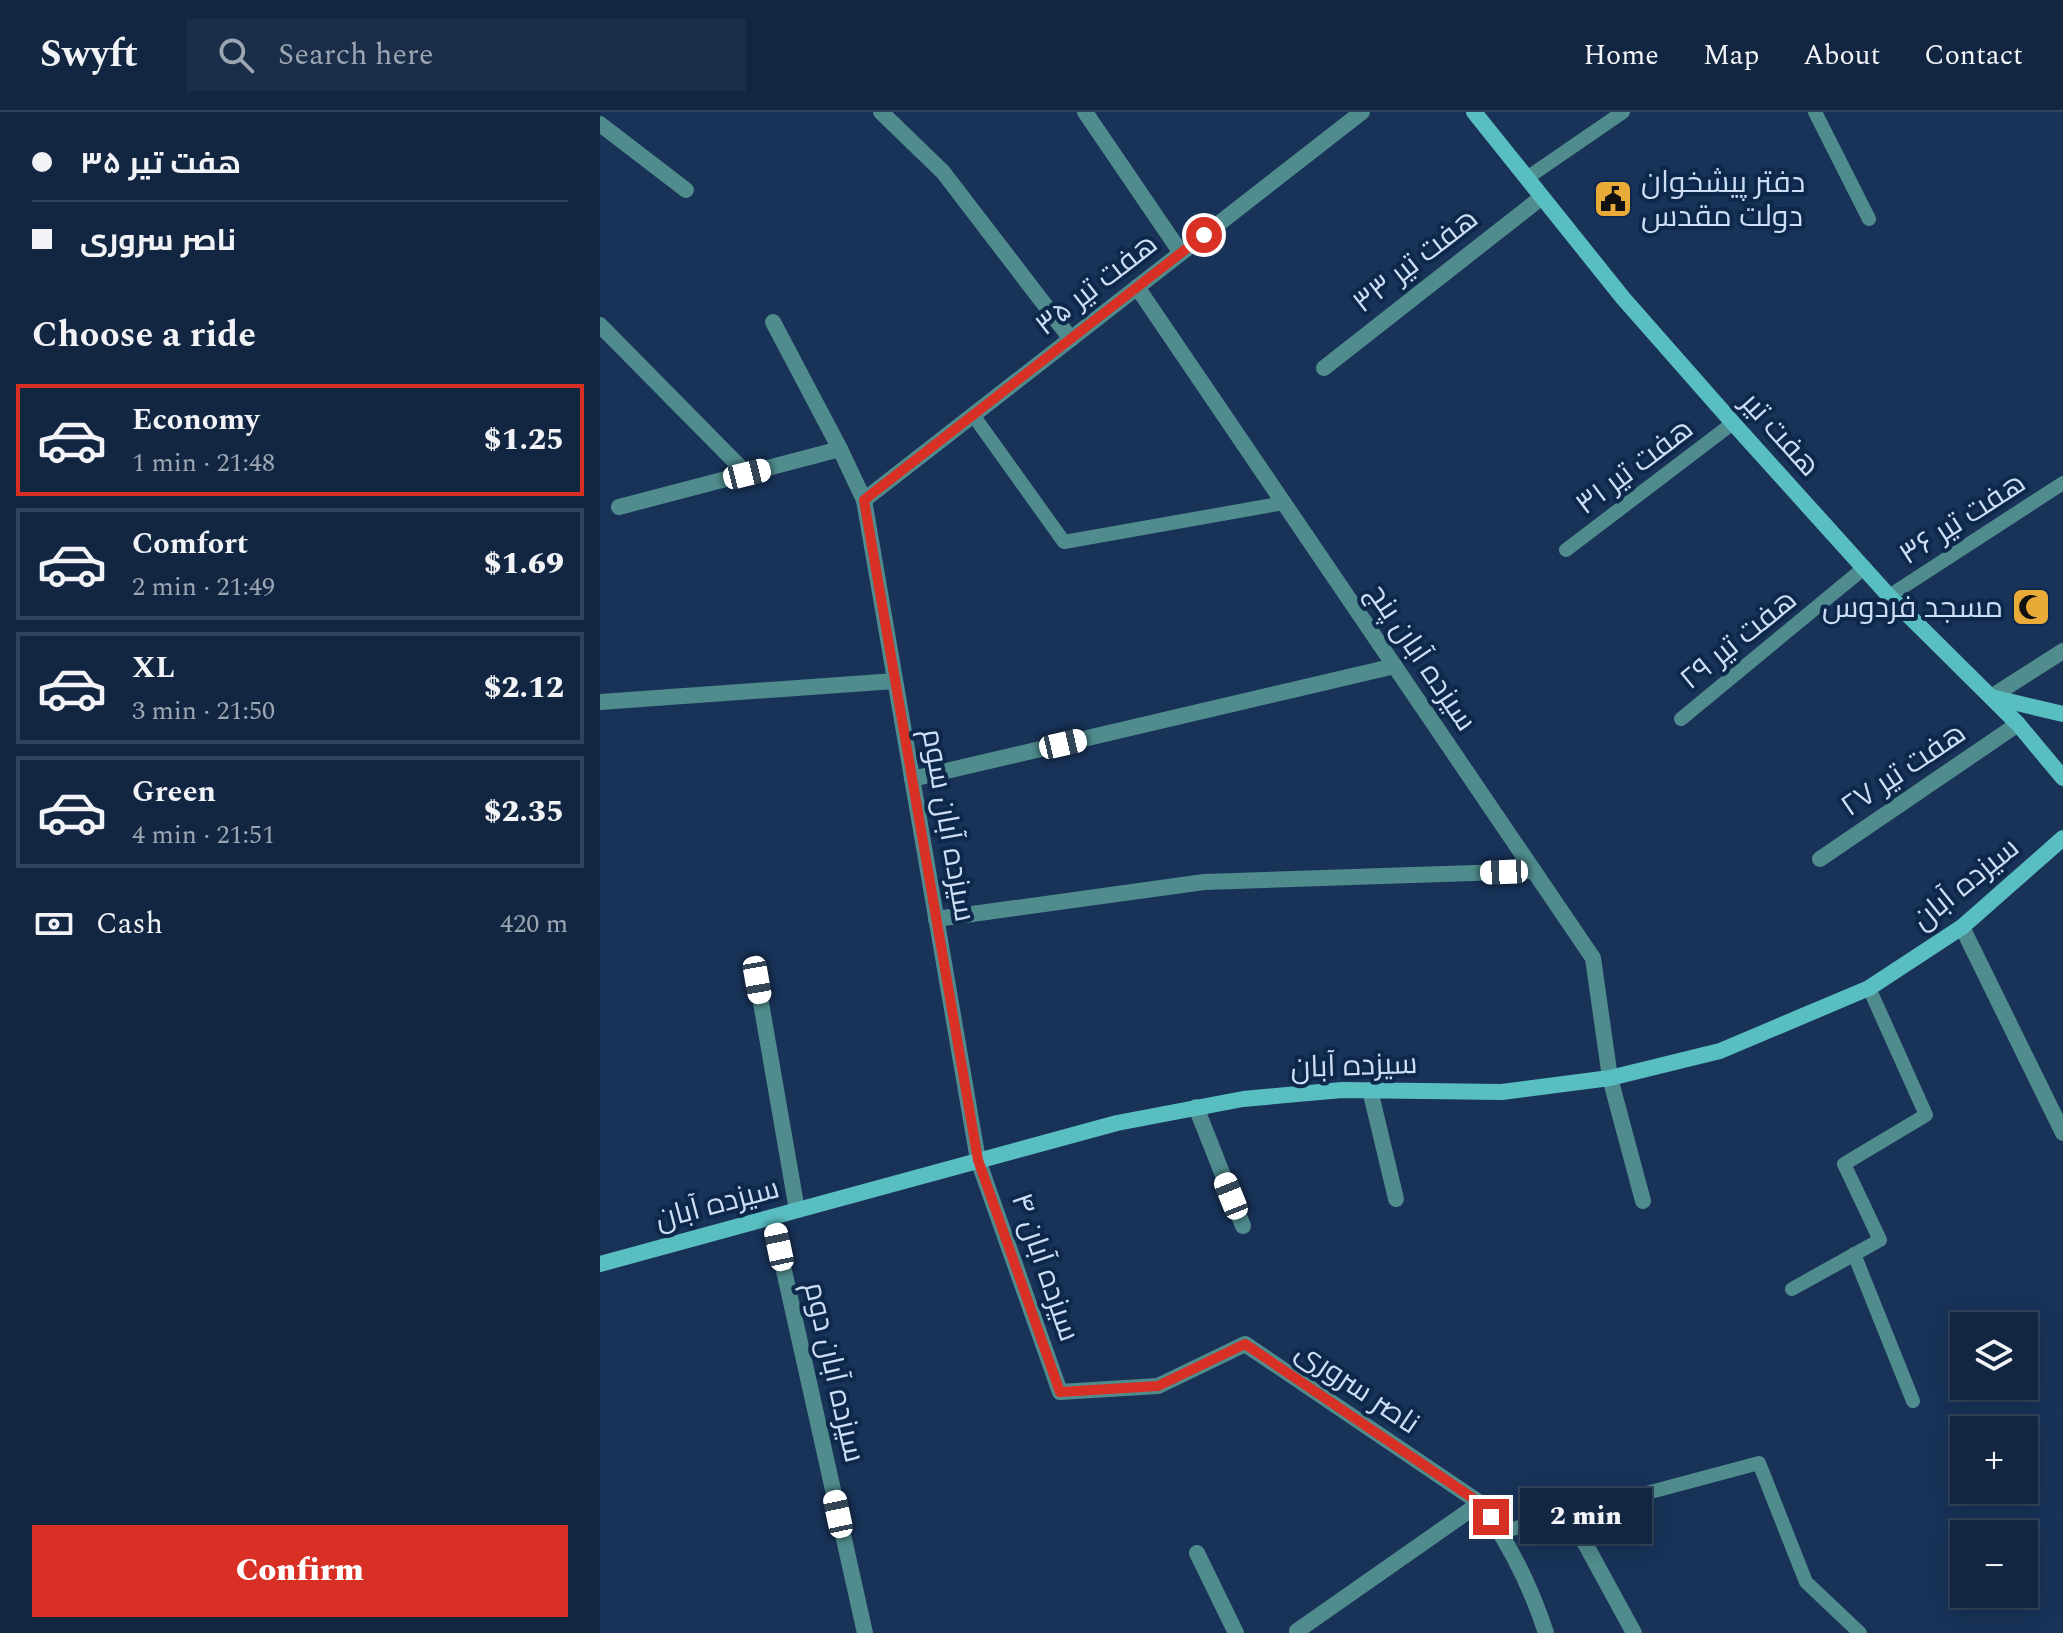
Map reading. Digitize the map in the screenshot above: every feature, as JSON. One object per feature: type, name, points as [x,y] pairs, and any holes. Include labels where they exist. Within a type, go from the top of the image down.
[{"type":"street","points":[[881,112],[943,172],[1071,339]]},
{"type":"street","points":[[1085,112],[1181,253]]},
{"type":"street","name":"هفت تیر ۳۵","points":[[864,500],[1362,112]]},
{"type":"street","name":"هفت تیر","points":[[1474,112],[1623,298],[1733,423],[1889,596],[2018,724],[2063,778]]},
{"type":"street","points":[[600,124],[686,190]]},
{"type":"street","name":"هفت تیر ۳۳","points":[[1324,368],[1542,197]]},
{"type":"street","name":"سیزده آبان پنج","points":[[1137,287],[1593,958],[1610,1078],[1643,1201]]},
{"type":"street","name":"سیزده آبان سوم","points":[[773,322],[864,500],[978,1160]]},
{"type":"street","points":[[600,325],[747,474]]},
{"type":"street","points":[[619,507],[840,449]]},
{"type":"street","points":[[1991,697],[2063,651]]},
{"type":"street","points":[[912,779],[1395,666]]},
{"type":"street","points":[[600,702],[895,681]]},
{"type":"street","points":[[1991,697],[2063,714]]},
{"type":"street","name":"هفت تیر ۲۷","points":[[1820,859],[2018,724]]},
{"type":"street","name":"سیزده آبان","points":[[600,1264],[1117,1123],[1196,1107],[1243,1099],[1342,1090],[1502,1092],[1610,1078],[1720,1051],[1869,988],[1962,927],[2063,838]]},
{"type":"street","points":[[936,919],[1204,882],[1534,871]]},
{"type":"street","points":[[1962,927],[2063,1133]]},
{"type":"street","points":[[757,980],[797,1210]]},
{"type":"street","points":[[1370,1090],[1396,1199]]},
{"type":"street","points":[[1196,1107],[1243,1226]]},
{"type":"street","name":"سیزده آبان ۴","points":[[978,1160],[1060,1392]]},
{"type":"street","name":"سیزده آبان دوم","points":[[772,1217],[865,1633]]},
{"type":"street","name":"ناصر سروری","points":[[1060,1392],[1158,1386],[1245,1344],[1480,1503],[1501,1532],[1546,1633]]},
{"type":"street","points":[[1296,1632],[1480,1503]]},
{"type":"street","points":[[1569,1514],[1634,1633]]},
{"type":"street","points":[[1197,1553],[1236,1633]]},
{"type":"lane","points":[[1527,178],[1623,112]]},
{"type":"lane","points":[[1815,112],[1869,219]]},
{"type":"lane","points":[[973,415],[1064,542],[1284,503]]},
{"type":"lane","name":"هفت تیر ۳۱","points":[[1566,550],[1733,423]]},
{"type":"lane","name":"هفت تیر ۳۶","points":[[1889,596],[2063,483]]},
{"type":"lane","name":"هفت تیر ۲۹","points":[[1681,719],[1864,568]]},
{"type":"lane","points":[[1792,1289],[1880,1240],[1844,1164],[1926,1115],[1869,988]]},
{"type":"lane","points":[[1854,1254],[1913,1401]]},
{"type":"lane","points":[[1501,1532],[1759,1463],[1806,1582],[1860,1633]]},
{"type":"place","name":"دفتر پیشخوان دولت مقدس","points":[[1613,199]]},
{"type":"place","name":"مسجد فردوس","points":[[2031,607]]},
{"type":"route","points":[[1204,235],[864,500],[978,1160],[1060,1392],[1158,1386],[1245,1344],[1480,1503],[1491,1517]]}]
